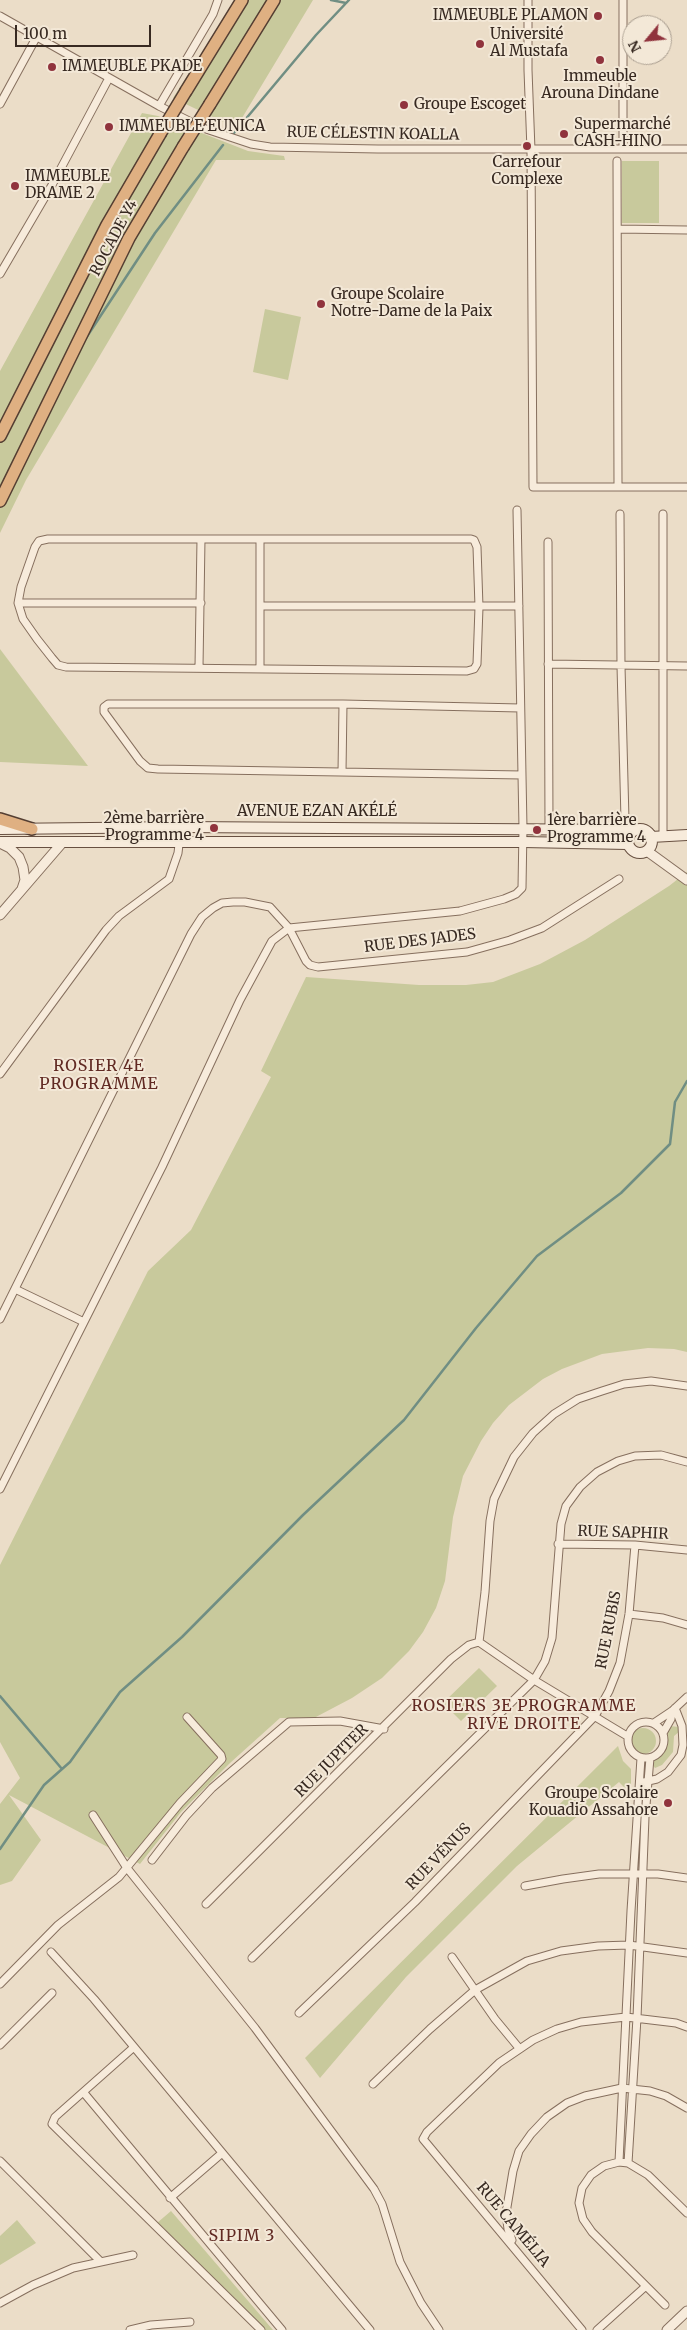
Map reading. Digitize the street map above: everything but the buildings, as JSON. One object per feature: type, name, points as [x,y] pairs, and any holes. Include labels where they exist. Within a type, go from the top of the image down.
[{"type":"highway","name":"ROCADE Y4","points":[[0,436],[107,225],[242,0]]},
{"type":"highway","name":"ROCADE Y4","points":[[0,501],[130,238],[183,147],[274,0]]},
{"type":"highway","points":[[0,818],[32,829]]},
{"type":"main road","name":"AVENUE EZAN AKÉLÉ","points":[[0,829],[181,827],[633,830]]},
{"type":"main road","points":[[633,830],[645,830],[652,837],[652,844],[647,851],[635,853],[627,844],[628,836],[633,830]]},
{"type":"main road","points":[[652,837],[687,835]]},
{"type":"main road","name":"AVENUE EZAN AKÉLÉ","points":[[0,843],[523,842],[627,844]]},
{"type":"street","points":[[159,106],[218,4],[218,0]]},
{"type":"street","points":[[528,0],[533,487],[687,487]]},
{"type":"street","points":[[623,0],[623,149]]},
{"type":"street","name":"RUE CÉLESTIN KOALLA","points":[[0,16],[159,106],[203,128],[251,144],[270,147],[531,150],[687,149]]},
{"type":"street","points":[[0,104],[2,93],[38,36]]},
{"type":"street","points":[[0,274],[52,185],[109,78]]},
{"type":"street","points":[[617,161],[618,486]]},
{"type":"street","points":[[618,229],[687,230]]},
{"type":"street","points":[[0,1488],[162,1167],[245,991],[272,941],[290,928],[460,911],[504,899],[516,894],[522,888],[523,828],[517,510]]},
{"type":"street","points":[[620,514],[620,666],[625,820],[633,830]]},
{"type":"street","points":[[663,514],[663,836]]},
{"type":"street","points":[[48,539],[201,539],[471,539],[477,547],[479,607],[477,664],[471,671],[66,667],[58,664],[23,619],[18,603],[20,587],[39,541],[48,539]]},
{"type":"street","points":[[199,667],[201,539]]},
{"type":"street","points":[[260,540],[260,668]]},
{"type":"street","points":[[548,542],[549,829]]},
{"type":"street","points":[[18,603],[201,603]]},
{"type":"street","points":[[260,606],[519,606]]},
{"type":"street","points":[[548,664],[687,666]]},
{"type":"street","points":[[520,708],[342,704],[108,704],[104,707],[104,712],[140,761],[148,768],[522,775]]},
{"type":"street","points":[[342,704],[342,772]]},
{"type":"street","points":[[0,1074],[106,930],[119,916],[169,879],[180,842],[181,827]]},
{"type":"street","points":[[0,843],[10,848],[19,857],[25,880],[22,889]]},
{"type":"street","points":[[0,915],[62,843]]},
{"type":"street","points":[[647,851],[687,880]]},
{"type":"street","name":"RUE DES JADES","points":[[290,928],[310,966],[318,967],[466,952],[510,940],[542,928],[619,879]]},
{"type":"street","points":[[0,1319],[196,925],[212,908],[222,903],[245,902],[270,907],[290,928]]},
{"type":"street","points":[[15,1289],[84,1322]]},
{"type":"street","points":[[627,1736],[534,1680],[479,1642],[490,1521],[494,1499],[514,1457],[533,1433],[554,1414],[578,1399],[624,1384],[651,1381],[687,1386]]},
{"type":"street","points":[[252,1958],[534,1680],[545,1662],[552,1638],[558,1544],[566,1506],[580,1487],[597,1472],[618,1461],[635,1456],[661,1455],[687,1462]]},
{"type":"street","name":"RUE SAPHIR","points":[[558,1544],[635,1545],[687,1550]]},
{"type":"street","name":"RUE RUBIS","points":[[595,1716],[609,1692],[620,1663],[629,1614],[635,1545]]},
{"type":"street","points":[[629,1614],[663,1618],[687,1625]]},
{"type":"street","name":"RUE JUPITER","points":[[206,1904],[384,1729],[451,1659],[469,1645],[479,1642]]},
{"type":"street","points":[[654,1723],[673,1710],[687,1697]]},
{"type":"street","points":[[663,1734],[671,1719],[673,1710]]},
{"type":"street","points":[[639,1782],[657,1779],[676,1763],[685,1745],[682,1726],[673,1710]]},
{"type":"street","name":"RUE VÉNUS","points":[[299,2013],[415,1902],[595,1716]]},
{"type":"street","points":[[0,1984],[58,1925],[105,1889],[127,1868],[180,1803],[222,1759],[221,1755],[187,1717]]},
{"type":"street","points":[[152,1860],[186,1816],[212,1788],[289,1722],[340,1721],[384,1729]]},
{"type":"street","points":[[646,1721],[654,1723],[663,1734],[664,1744],[659,1753],[650,1758],[641,1758],[633,1753],[628,1745],[627,1736],[631,1728],[637,1723],[646,1721]]},
{"type":"street","points":[[619,2162],[629,1946],[641,1758]]},
{"type":"street","points":[[628,2163],[637,2018],[642,1875],[650,1758]]},
{"type":"street","points":[[93,1815],[127,1868],[255,2028],[374,2189],[382,2204],[400,2262],[439,2330]]},
{"type":"street","points":[[525,1886],[563,1878],[599,1874],[633,1874],[687,1878]]},
{"type":"street","points":[[374,2084],[430,2028],[475,1990],[527,1961],[561,1951],[598,1946],[629,1946],[687,1953]]},
{"type":"street","points":[[51,1952],[134,2047],[221,2154],[262,2200],[370,2330]]},
{"type":"street","points":[[452,1958],[519,2048],[533,2040],[573,2024],[626,2017],[676,2023],[687,2027]]},
{"type":"street","points":[[0,2045],[52,1993]]},
{"type":"street","points":[[134,2047],[55,2118],[52,2124],[261,2330]]},
{"type":"street","name":"RUE CAMÉLIA","points":[[519,2048],[499,2063],[426,2132],[423,2139],[426,2146],[515,2247],[582,2330]]},
{"type":"street","points":[[515,2247],[508,2229],[506,2212],[508,2190],[519,2150],[547,2117],[567,2103],[585,2096],[622,2088],[633,2088],[666,2096],[687,2108]]},
{"type":"street","points":[[84,2093],[282,2330]]},
{"type":"street","points":[[170,2198],[221,2154]]},
{"type":"street","points":[[0,2160],[100,2261]]},
{"type":"street","points":[[665,2305],[592,2232],[583,2219],[580,2203],[582,2188],[591,2175],[604,2166],[619,2162],[628,2163],[648,2175],[687,2213]]},
{"type":"street","points":[[0,2303],[56,2274],[100,2261],[133,2255]]},
{"type":"street","points":[[597,2330],[646,2286]]},
{"type":"street","points":[[667,2330],[687,2311]]},
{"type":"street","points":[[130,2330],[190,2322]]},
{"type":"green space","points":[[236,0],[313,0],[236,128],[173,98]]},
{"type":"green space","points":[[142,113],[158,116],[248,151],[284,156],[285,160],[216,160],[26,480],[0,533],[0,371]]},
{"type":"green space","points":[[622,161],[659,161],[659,223],[622,223]]},
{"type":"green space","points":[[265,309],[301,317],[288,380],[253,372]]},
{"type":"green space","points":[[0,649],[39,701],[88,766],[0,762]]},
{"type":"green space","points":[[687,872],[687,1352],[674,1349],[648,1348],[602,1354],[562,1369],[543,1379],[509,1405],[493,1423],[481,1441],[463,1476],[453,1517],[445,1581],[436,1608],[423,1632],[409,1651],[382,1678],[352,1698],[314,1718],[280,1718],[230,1763],[181,1812],[140,1864],[9,1795],[41,1840],[12,1881],[0,1885],[0,1804],[20,1778],[0,1742],[0,1565],[148,1271],[191,1230],[271,1077],[261,1071],[306,977],[419,985],[466,985],[493,982],[540,964],[585,940],[669,886]]},
{"type":"green space","points":[[479,1668],[497,1686],[461,1721],[443,1703]]},
{"type":"green space","points":[[670,1726],[679,1727],[680,1731],[674,1736],[673,1752],[662,1765],[655,1768],[652,1764],[662,1750]]},
{"type":"green space","points":[[643,1728],[652,1732],[656,1741],[652,1750],[643,1754],[634,1750],[630,1741],[634,1732]]},
{"type":"green space","points":[[618,1746],[623,1761],[631,1769],[631,1794],[619,1782],[517,1866],[406,1977],[320,2078],[305,2058]]},
{"type":"green space","points":[[171,2211],[273,2330],[265,2330],[157,2223]]},
{"type":"green space","points":[[17,2220],[36,2243],[0,2265],[0,2236]]},
{"type":"waterway","points":[[331,0],[346,3]]},
{"type":"waterway","points":[[234,133],[316,35],[349,0]]},
{"type":"waterway","points":[[86,338],[155,233],[223,145]]},
{"type":"waterway","points":[[0,1849],[44,1785],[70,1762],[120,1692],[182,1637],[303,1515],[404,1420],[476,1328],[537,1256],[621,1193],[670,1144],[675,1102],[687,1081]]},
{"type":"waterway","points":[[0,1696],[62,1769]]},
{"type":"place","name":"IMMEUBLE PLAMON","points":[[598,16]]},
{"type":"place","name":"Université Al Mustafa","points":[[480,44]]},
{"type":"place","name":"Immeuble Arouna Dindane","points":[[600,60]]},
{"type":"place","name":"IMMEUBLE PKADE","points":[[52,67]]},
{"type":"place","name":"Groupe Escoget","points":[[404,105]]},
{"type":"place","name":"IMMEUBLE EUNICA","points":[[109,127]]},
{"type":"place","name":"Supermarché CASH-HINO","points":[[564,134]]},
{"type":"place","name":"Carrefour Complexe","points":[[527,146]]},
{"type":"place","name":"IMMEUBLE DRAME 2","points":[[15,186]]},
{"type":"place","name":"Groupe Scolaire Notre-Dame de la Paix","points":[[321,304]]},
{"type":"place","name":"2ème barrière Programme 4","points":[[214,828]]},
{"type":"place","name":"1ère barrière Programme 4","points":[[537,830]]},
{"type":"place","name":"Groupe Scolaire Kouadio Assahore","points":[[668,1803]]},
{"type":"district","name":"ROSIER 4E PROGRAMME","points":[[99,1075]]},
{"type":"district","name":"ROSIERS 3E PROGRAMME RIVE DROITE","points":[[524,1715]]},
{"type":"district","name":"SIPIM 3","points":[[242,2236]]}]
